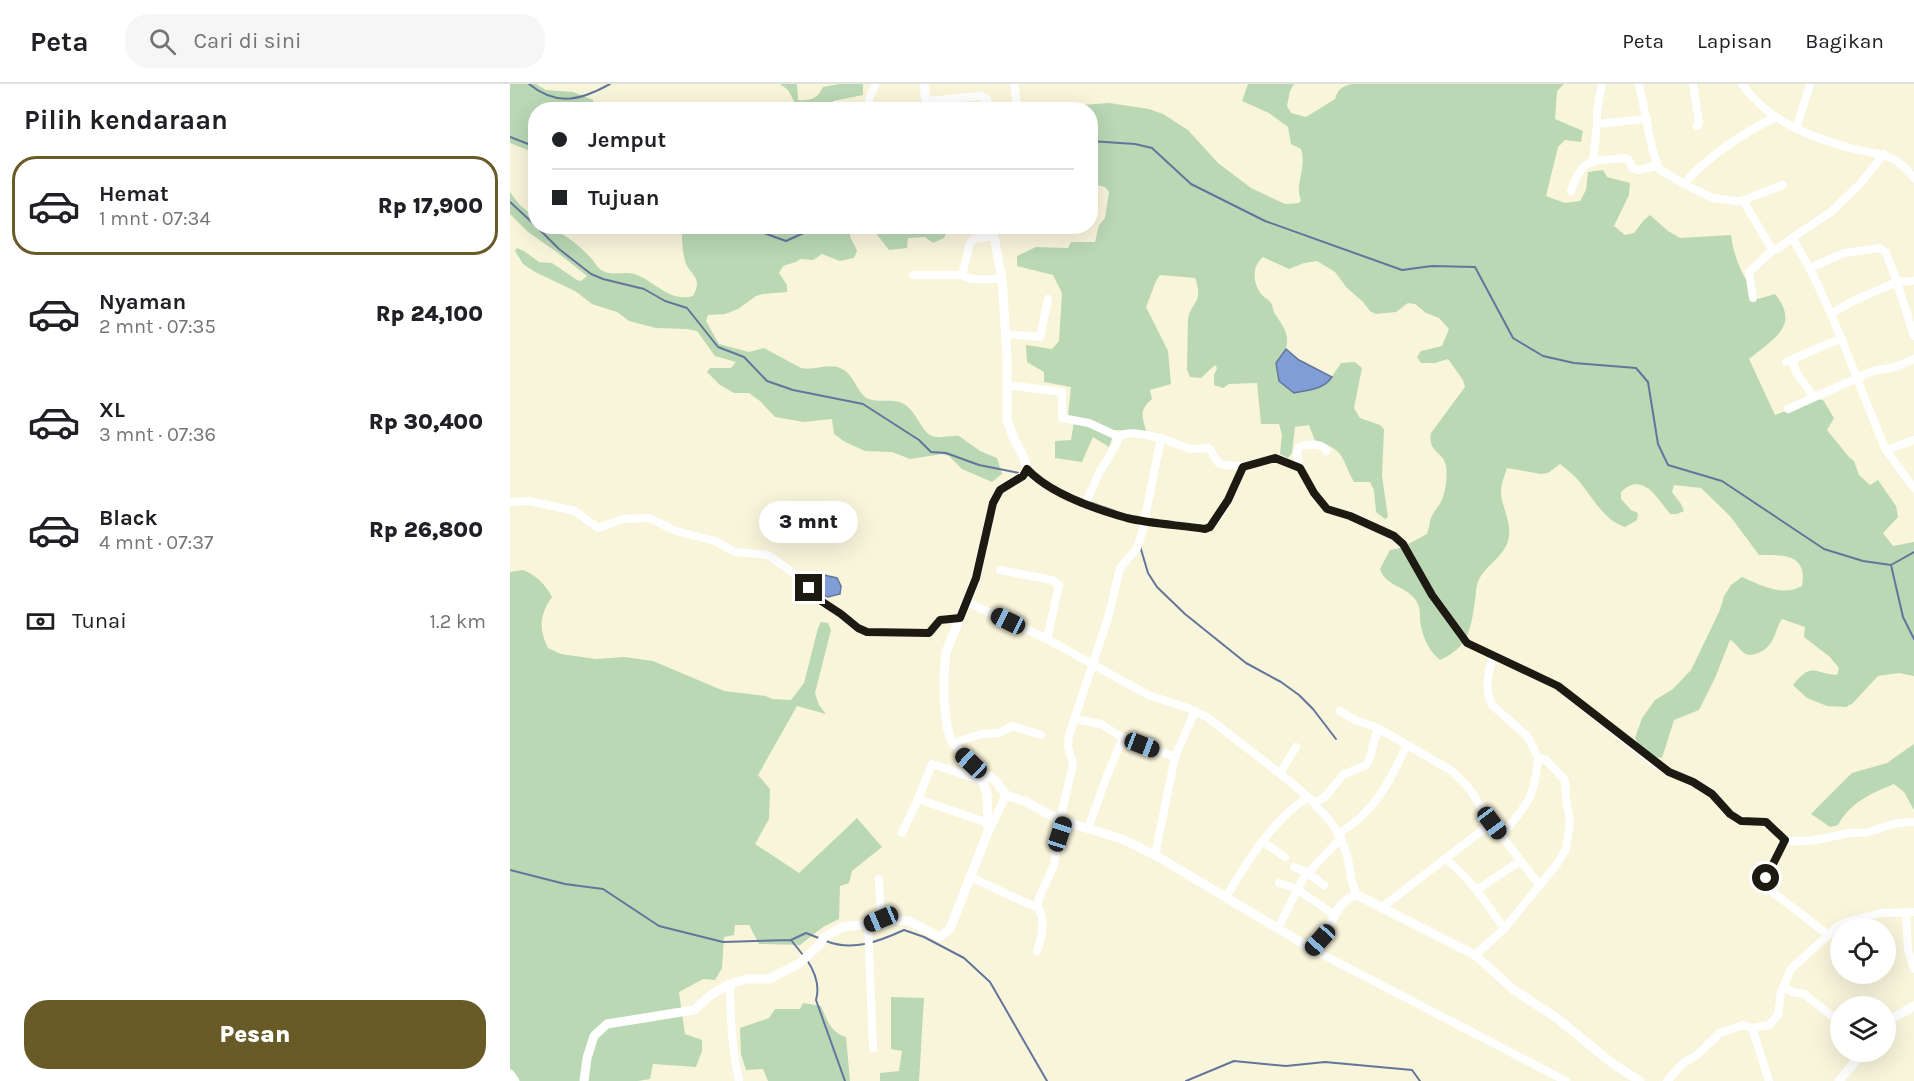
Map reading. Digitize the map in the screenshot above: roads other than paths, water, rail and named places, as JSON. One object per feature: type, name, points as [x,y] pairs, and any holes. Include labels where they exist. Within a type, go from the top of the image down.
[{"type":"street","points":[[869,102],[876,84]]},
{"type":"street","points":[[924,84],[927,102]]},
{"type":"street","points":[[1014,84],[1017,102]]},
{"type":"street","points":[[1593,160],[1602,84]]},
{"type":"street","points":[[1639,84],[1656,166],[1666,174],[1718,200],[1741,201],[1784,185]]},
{"type":"street","points":[[1693,84],[1699,123],[1697,126]]},
{"type":"street","points":[[1742,84],[1757,103],[1774,118],[1829,142],[1884,154],[1899,161],[1914,178]]},
{"type":"street","points":[[1796,129],[1810,84]]},
{"type":"street","points":[[945,102],[980,96],[987,99],[988,102]]},
{"type":"street","points":[[1684,184],[1705,163],[1760,124],[1774,118]]},
{"type":"street","points":[[1598,124],[1647,119]]},
{"type":"street","points":[[1753,298],[1750,270],[1774,249],[1836,207],[1859,185],[1884,154]]},
{"type":"street","points":[[1571,191],[1580,170],[1593,160],[1624,158],[1629,160],[1635,170],[1656,166]]},
{"type":"street","points":[[1741,201],[1751,212],[1769,246],[1774,249]]},
{"type":"street","points":[[962,275],[970,243],[986,234]]},
{"type":"street","points":[[994,234],[1002,279],[1008,425],[1024,458],[1026,472]]},
{"type":"street","points":[[1791,238],[1810,268],[1832,314],[1886,450],[1914,488]]},
{"type":"street","points":[[1810,268],[1844,253],[1880,248],[1886,253],[1898,282],[1914,336]]},
{"type":"street","points":[[913,275],[962,275],[971,279],[1002,279]]},
{"type":"street","points":[[1832,314],[1855,300],[1898,282],[1914,281]]},
{"type":"street","points":[[1006,334],[1040,337],[1048,299]]},
{"type":"street","points":[[1813,398],[1809,388],[1793,369],[1789,360],[1842,338]]},
{"type":"street","points":[[1788,409],[1873,371],[1896,367],[1914,359]]},
{"type":"street","points":[[1007,385],[1060,392],[1062,394],[1062,418],[1089,423],[1118,437]]},
{"type":"street","points":[[1118,437],[1131,433],[1161,438],[1190,449],[1206,447],[1219,464],[1241,470],[1277,459],[1300,468]]},
{"type":"street","points":[[1086,503],[1118,437]]},
{"type":"street","points":[[1037,951],[1042,937],[1043,924],[1038,907],[1039,898],[1054,865],[1073,764],[1067,742],[1108,618],[1120,567],[1137,548],[1161,438]]},
{"type":"street","points":[[1886,450],[1914,440]]},
{"type":"street","points":[[1327,451],[1319,445],[1299,447],[1297,454],[1300,468],[1314,493],[1327,509],[1350,516],[1398,540],[1407,550],[1432,595],[1456,629],[1472,646],[1558,686],[1669,772],[1693,782],[1712,794],[1730,814],[1741,821],[1766,822],[1785,840],[1796,842],[1816,841],[1849,833],[1864,833],[1894,823],[1914,822]]},
{"type":"street","points":[[1026,472],[1047,485],[1086,503],[1126,518],[1208,529],[1228,500],[1241,470]]},
{"type":"street","points":[[988,828],[988,802],[983,781],[949,735],[944,674],[946,652],[976,578],[993,503],[1000,490],[1026,472]]},
{"type":"street","points":[[510,502],[529,501],[575,511],[598,528],[623,519],[649,518],[676,531],[715,541],[735,552],[768,555],[795,574],[809,588],[812,595],[867,632],[929,633],[940,620],[960,618]]},
{"type":"street","points":[[1000,570],[1052,580],[1059,585],[1047,639]]},
{"type":"street","points":[[968,602],[1047,639],[1148,695],[1207,717],[1280,773],[1311,800],[1331,822],[1348,859],[1357,895],[1475,955],[1514,990],[1558,1019],[1613,1064],[1640,1081]]},
{"type":"street","points":[[1493,656],[1486,687],[1492,705],[1527,735],[1538,757],[1532,796],[1501,836]]},
{"type":"street","points":[[1155,855],[1175,757],[1195,711]]},
{"type":"street","points":[[1340,711],[1355,720],[1378,728],[1452,771],[1468,787],[1501,836],[1539,885]]},
{"type":"street","points":[[1074,719],[1101,724],[1124,738],[1175,757]]},
{"type":"street","points":[[953,743],[981,734],[999,733],[1012,726],[1041,735]]},
{"type":"street","points":[[1226,897],[1263,843],[1292,809],[1311,800],[1325,797],[1343,775],[1366,765],[1370,760],[1378,728]]},
{"type":"street","points":[[1088,829],[1106,778],[1124,738]]},
{"type":"street","points":[[1278,928],[1308,873],[1339,836],[1368,812],[1385,788],[1407,745]]},
{"type":"street","points":[[1280,773],[1296,747]]},
{"type":"street","points":[[1475,955],[1504,928],[1563,855],[1570,821],[1565,780],[1546,759],[1538,757]]},
{"type":"street","points":[[902,833],[932,764],[983,781]]},
{"type":"street","points":[[977,770],[995,780],[1006,795],[1024,801],[1062,820],[1122,839],[1155,855],[1312,949],[1566,1081]]},
{"type":"street","points":[[584,1081],[587,1058],[594,1036],[607,1024],[694,1010],[712,994],[730,984],[746,979],[769,980],[800,963],[822,941],[843,927],[868,924],[881,919],[909,921],[939,937],[950,929],[988,828],[1006,795]]},
{"type":"street","points":[[918,799],[988,828]]},
{"type":"street","points":[[1381,908],[1492,823]]},
{"type":"street","points":[[1785,840],[1766,878],[1766,887],[1827,934]]},
{"type":"street","points":[[1263,843],[1285,857]]},
{"type":"street","points":[[1446,859],[1477,890],[1504,928]]},
{"type":"street","points":[[1477,890],[1520,861]]},
{"type":"street","points":[[1294,867],[1308,873],[1324,885]]},
{"type":"street","points":[[969,877],[999,889],[1028,905],[1038,907]]},
{"type":"street","points":[[879,879],[881,919]]},
{"type":"street","points":[[1279,883],[1297,890],[1335,915]]},
{"type":"street","points":[[1312,949],[1326,933],[1342,903],[1357,895]]},
{"type":"street","points":[[1667,1081],[1683,1063],[1697,1055],[1720,1033],[1743,1025],[1752,1028],[1769,1025],[1778,1016],[1783,986],[1791,969],[1827,934],[1846,922],[1881,913],[1910,912],[1908,950],[1914,969]]},
{"type":"street","points":[[868,924],[873,1048]]},
{"type":"street","points":[[730,984],[730,1020],[734,1060],[739,1081]]},
{"type":"street","points":[[1783,986],[1792,992],[1804,994],[1830,1014]]},
{"type":"street","points":[[1896,1016],[1914,1006]]},
{"type":"street","points":[[1752,1028],[1769,1081]]},
{"type":"street","points":[[1839,1081],[1855,1062]]},
{"type":"street","points":[[510,1074],[515,1081]]},
{"type":"water","points":[[1286,349],[1299,360],[1332,377],[1320,387],[1294,393],[1279,381],[1276,363]]},
{"type":"water","points":[[813,575],[837,578],[841,586],[840,594],[828,597],[812,588],[809,577]]},
{"type":"waterway","points":[[529,84],[549,96],[569,99],[589,94],[610,84]]},
{"type":"waterway","points":[[510,137],[528,144]]},
{"type":"waterway","points":[[1098,142],[1135,144],[1152,148],[1191,184],[1265,221],[1402,270],[1432,266],[1475,267],[1513,338],[1543,356],[1574,363],[1636,368],[1648,382],[1658,444],[1668,465],[1722,481],[1824,549],[1863,561],[1891,565],[1914,552]]},
{"type":"waterway","points":[[510,202],[528,219]]},
{"type":"waterway","points":[[544,234],[591,274],[644,289],[665,301],[687,308],[718,347],[744,357],[767,381],[793,390],[863,404],[919,440],[931,452],[946,453],[979,465],[1019,473]]},
{"type":"waterway","points":[[767,234],[786,241],[801,234]]},
{"type":"waterway","points":[[1089,502],[1115,511]]},
{"type":"waterway","points":[[1140,546],[1148,573],[1157,587],[1185,614],[1246,663],[1281,682],[1299,695],[1336,739]]},
{"type":"waterway","points":[[1891,565],[1903,617],[1914,639]]},
{"type":"waterway","points":[[510,870],[565,884],[603,889],[659,926],[723,942],[791,940],[803,955]]},
{"type":"waterway","points":[[826,941],[846,945],[866,944],[904,930],[924,937],[964,958],[990,982],[1047,1081]]},
{"type":"waterway","points":[[791,940],[806,933],[821,939]]},
{"type":"waterway","points":[[807,960],[816,979],[816,1000],[845,1081]]},
{"type":"waterway","points":[[1186,1081],[1234,1061],[1286,1066],[1325,1062],[1412,1070],[1420,1081]]}]
